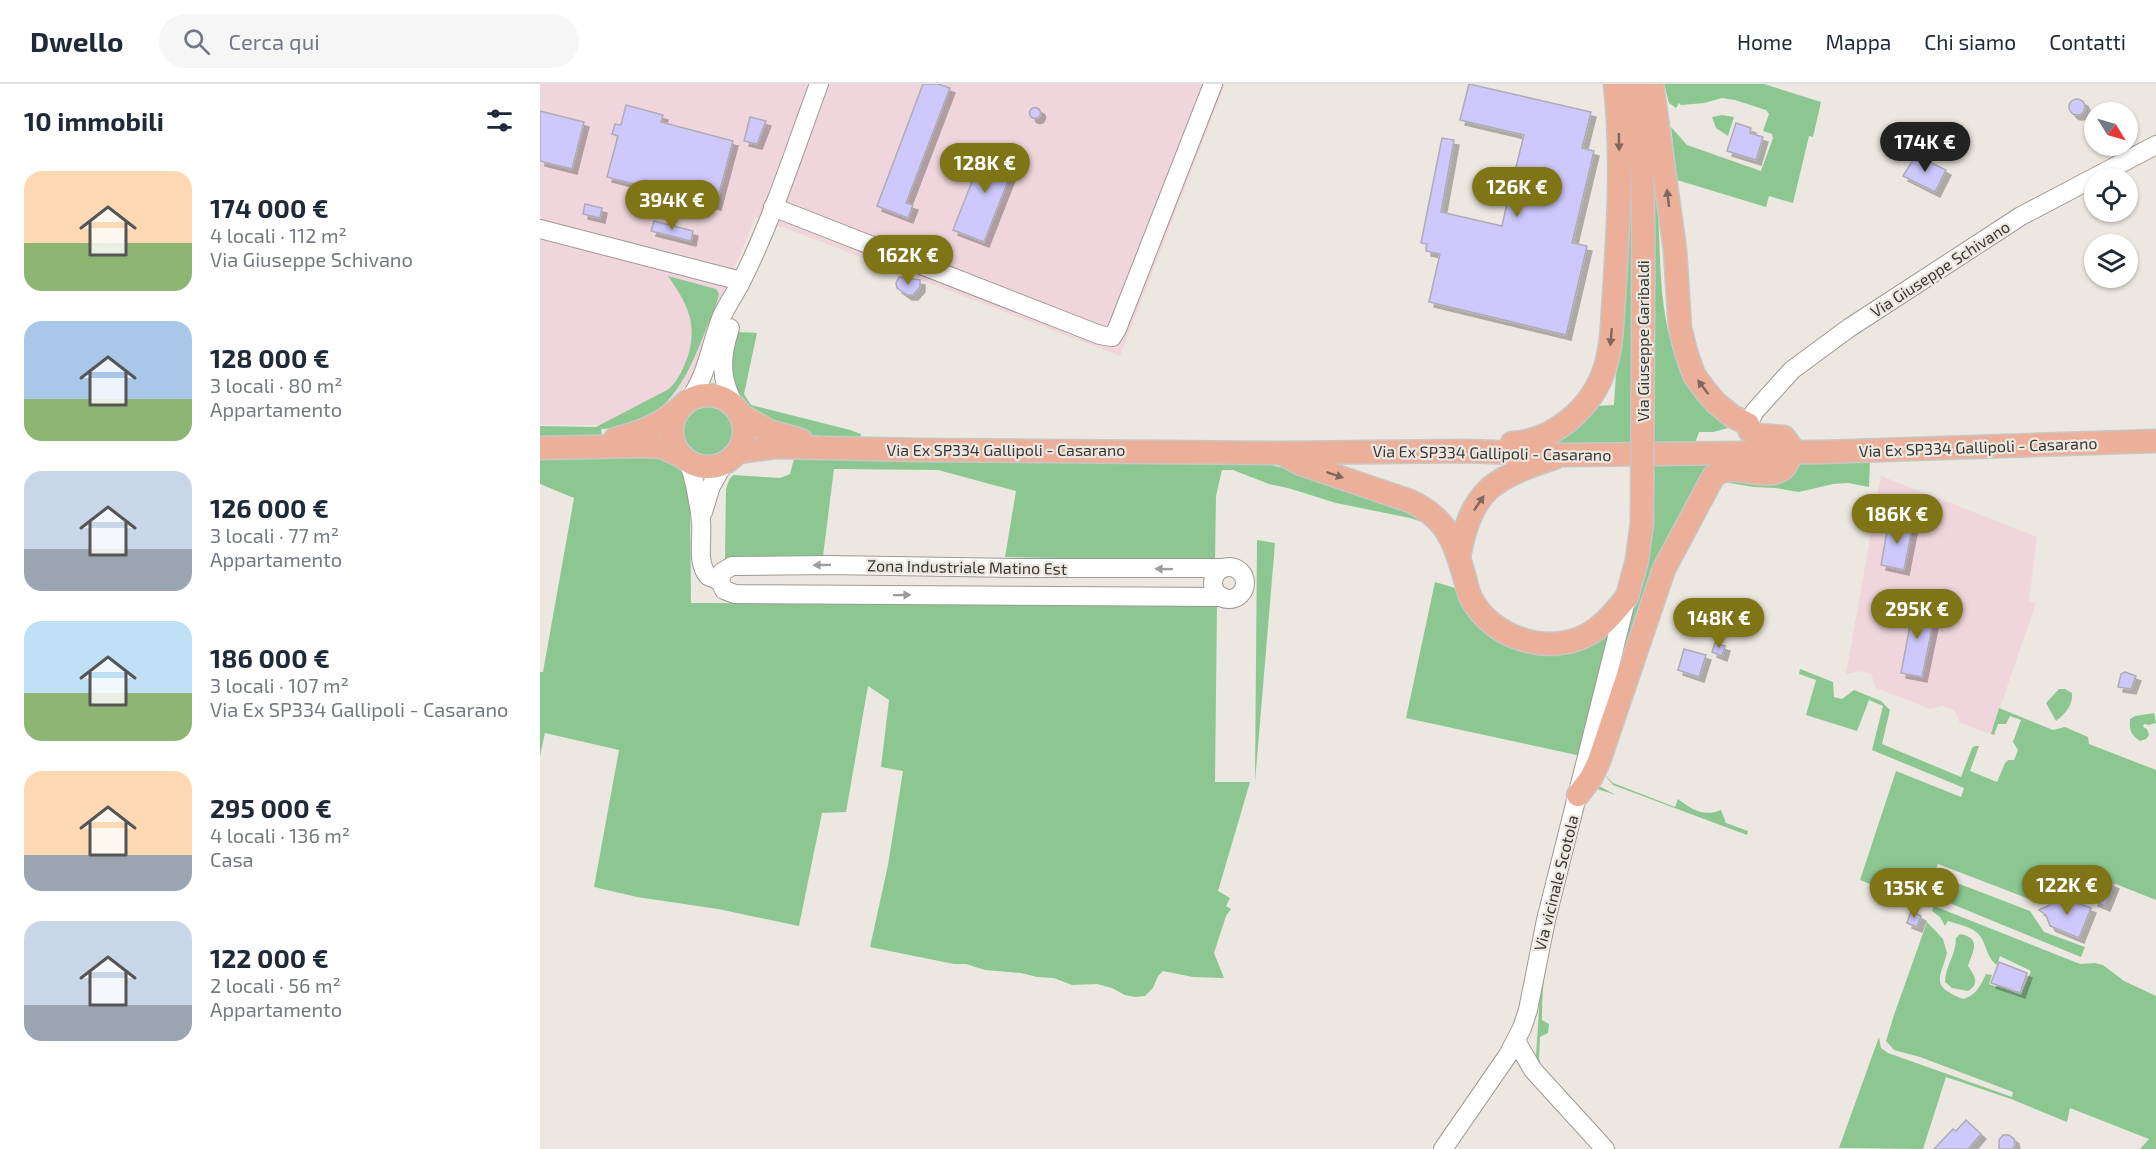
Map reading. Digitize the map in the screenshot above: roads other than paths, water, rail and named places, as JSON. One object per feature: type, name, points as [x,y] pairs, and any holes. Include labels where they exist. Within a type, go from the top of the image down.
[{"type":"main road","points":[[1466,451],[1483,444],[1523,442],[1541,437],[1559,428],[1577,413],[1593,392],[1605,369],[1611,337],[1619,188],[1619,135],[1615,84]]},
{"type":"main road","name":"Via Giuseppe Garibaldi","points":[[1627,597],[1637,560],[1642,524],[1643,175],[1640,127],[1633,84]]},
{"type":"main road","points":[[1578,795],[1591,778],[1602,754],[1631,661],[1664,569],[1713,477],[1719,472],[1729,470],[1772,473],[1784,468],[1792,452],[1784,437],[1758,435],[1750,431],[1748,424],[1732,416],[1711,397],[1694,375],[1680,328],[1675,250],[1652,84]]},
{"type":"main road","points":[[540,448],[662,447],[705,468],[730,458],[744,435],[738,411],[720,397],[703,395],[685,403],[664,422],[630,435],[582,446]]},
{"type":"main road","points":[[685,403],[677,412],[672,428],[674,446],[685,459]]},
{"type":"main road","name":"Via Ex SP334 Gallipoli - Casarano","points":[[738,411],[769,431],[829,448]]},
{"type":"main road","name":"Via Ex SP334 Gallipoli - Casarano","points":[[730,458],[762,448],[1282,453],[1466,451],[1567,455],[1792,452],[2156,441]]},
{"type":"main road","points":[[1282,453],[1301,464],[1401,498],[1426,509],[1439,519],[1454,541],[1471,598],[1487,619],[1520,639],[1536,644],[1570,642],[1587,635],[1605,623],[1627,597]]},
{"type":"main road","points":[[1459,557],[1465,529],[1474,509],[1488,490],[1504,479],[1540,463],[1567,455]]},
{"type":"street","points":[[685,403],[704,374],[719,322],[740,283],[773,207],[819,84]]},
{"type":"street","points":[[773,207],[1100,335],[1112,337],[1213,84]]},
{"type":"street","name":"Via Giuseppe Schivano","points":[[1748,424],[1755,411],[1774,388],[1809,355],[2021,216],[2156,145]]},
{"type":"street","points":[[540,229],[740,283]]},
{"type":"street","points":[[738,411],[727,390],[723,360],[740,283]]},
{"type":"street","name":"Zona Industriale Matino Est","points":[[701,522],[711,486],[730,458]]},
{"type":"street","name":"Zona Industriale Matino Est","points":[[685,459],[696,484],[701,522],[703,570],[708,576],[720,580]]},
{"type":"street","name":"Zona Industriale Matino Est","points":[[732,566],[866,566],[1230,567],[1238,569],[1243,574],[1245,582],[1244,589],[1239,595],[1231,598],[730,594],[724,590],[720,580],[722,572],[732,566]]},
{"type":"street","points":[[865,596],[866,566]]},
{"type":"street","points":[[1078,595],[1079,568]]},
{"type":"street","points":[[1222,568],[1214,579],[1214,586],[1217,593],[1223,597]]},
{"type":"street","name":"Via vicinale Scotola","points":[[1443,1149],[1516,1041],[1522,1028],[1531,999],[1546,920],[1627,597]]},
{"type":"street","points":[[1516,1041],[1533,1070],[1605,1149]]}]
